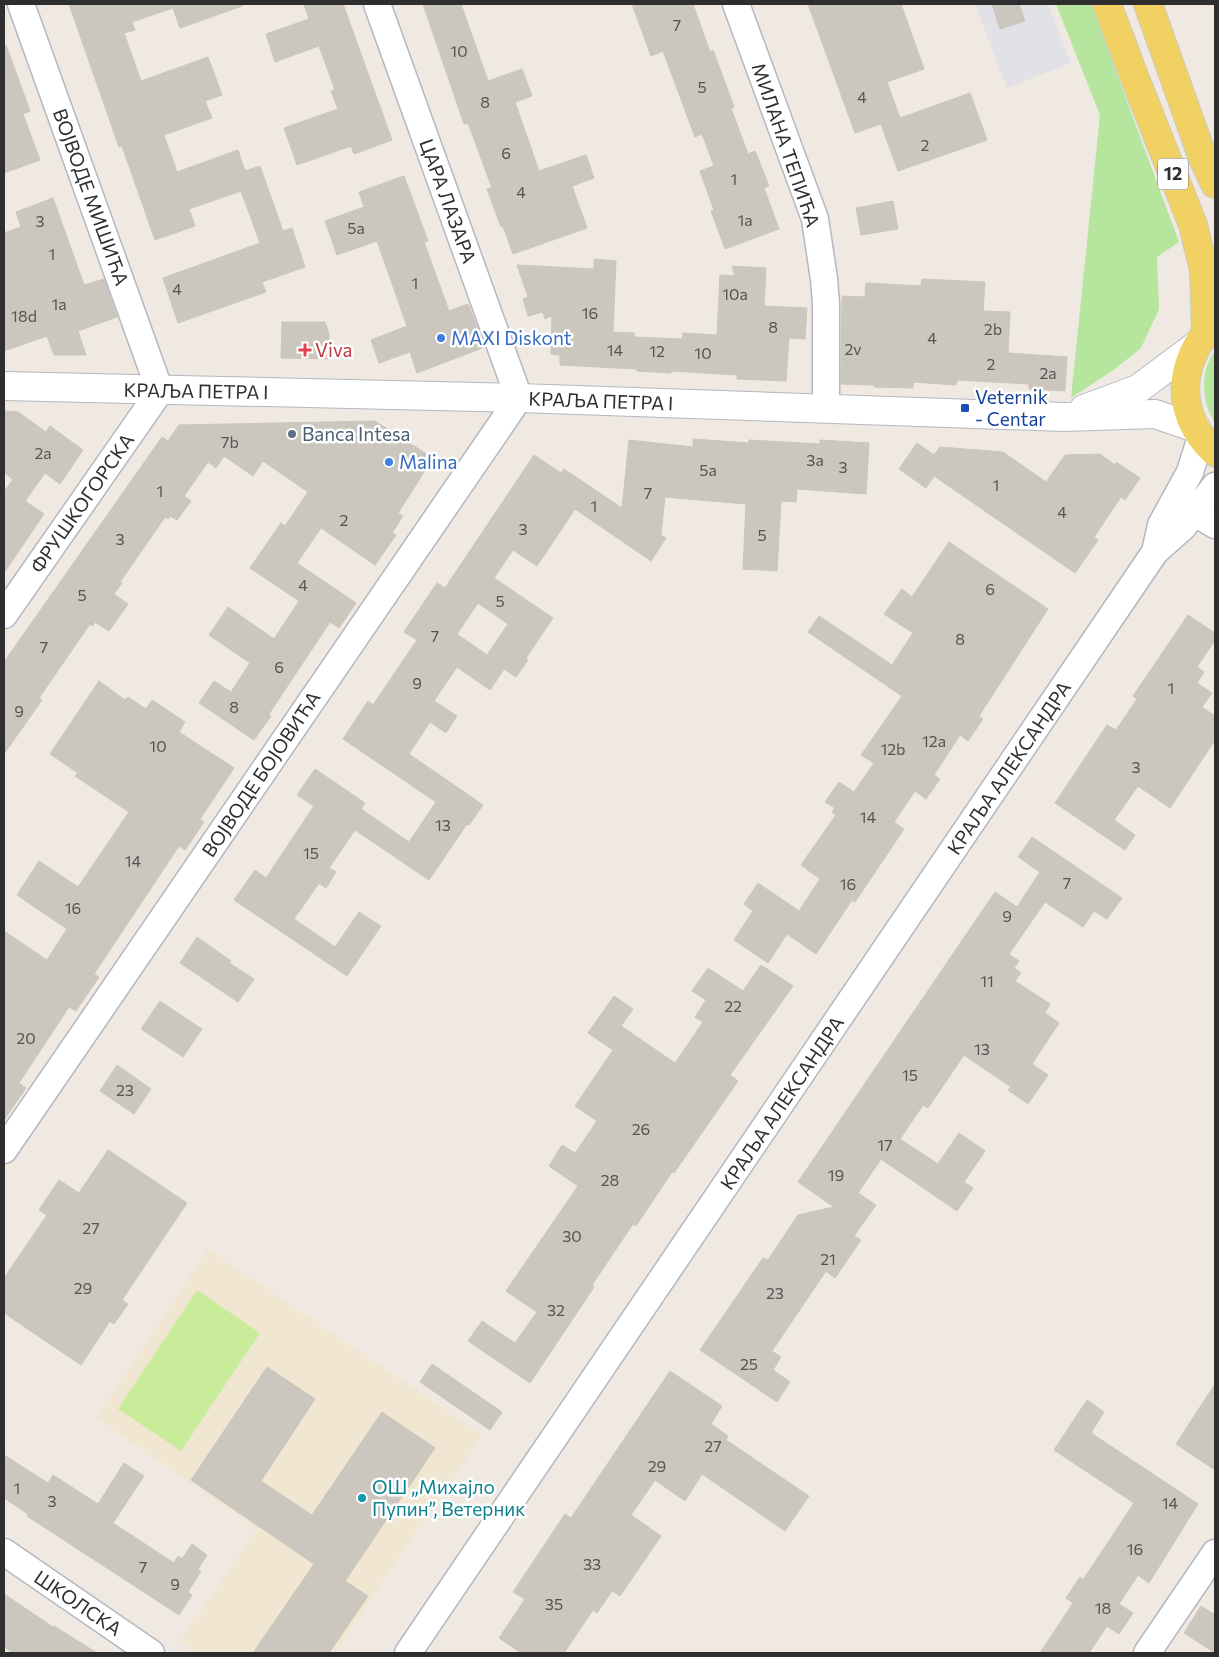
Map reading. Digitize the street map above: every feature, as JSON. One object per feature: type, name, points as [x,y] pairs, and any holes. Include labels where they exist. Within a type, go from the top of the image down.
[{"type":"main road","name":"12","points":[[1107,4],[1193,225],[1204,270],[1206,333],[1190,358],[1185,386],[1188,408],[1204,439]]},
{"type":"main road","name":"12","points":[[1148,4],[1203,158],[1215,184]]},
{"type":"street","name":"ВОЈВОДЕ МИШИЋА","points":[[21,4],[160,391]]},
{"type":"street","name":"ЦАРА ЛАЗАРА","points":[[376,4],[519,398]]},
{"type":"street","name":"МИЛАНА ТЕПИЋА","points":[[736,4],[815,219],[826,304],[826,408]]},
{"type":"street","points":[[1064,417],[1138,389],[1206,333]]},
{"type":"street","name":"КРАЉА ПЕТРА I","points":[[4,386],[519,398],[1064,417],[1155,414],[1204,439]]},
{"type":"street","name":"ФРУШКОГОРСКА","points":[[4,615],[160,391]]},
{"type":"street","name":"ВОЈВОДЕ БОЈОВИЋА","points":[[4,1150],[519,398]]},
{"type":"street","points":[[1156,552],[1161,525],[1190,472],[1204,439]]},
{"type":"street","points":[[1156,552],[1173,537],[1205,519],[1204,498],[1215,486]]},
{"type":"street","name":"КРАЉА АЛЕКСАНДРА","points":[[408,1653],[1156,552]]},
{"type":"street","name":"ШКОЛСКА","points":[[4,1552],[152,1653]]},
{"type":"street","points":[[1147,1653],[1215,1553]]},
{"type":"shaded area","points":[[975,4],[1048,4],[1071,63],[1007,88]]},
{"type":"shaded area","points":[[208,1249],[483,1435],[334,1653],[197,1653],[179,1641],[257,1529],[96,1418]]},
{"type":"green space","points":[[1056,4],[1091,4],[1179,242],[1157,257],[1159,309],[1141,348],[1115,369],[1071,398],[1100,115]]},
{"type":"green space","points":[[1215,351],[1215,423],[1207,406],[1204,387],[1206,368]]},
{"type":"green space","points":[[197,1290],[260,1333],[181,1451],[118,1409]]},
{"type":"building","points":[[69,4],[242,4],[242,6],[180,28],[173,8],[132,22],[135,30],[124,33],[141,81],[208,57],[222,95],[205,101],[212,118],[164,135],[177,172],[238,150],[245,171],[260,166],[283,231],[292,228],[305,267],[262,282],[266,292],[178,323],[163,278],[260,243],[241,191],[189,209],[195,226],[155,240],[122,146],[119,147]]},
{"type":"building","points":[[304,4],[343,4],[392,140],[354,154],[351,146],[297,165],[284,128],[338,109],[331,91],[335,90],[319,46],[275,62],[266,34],[309,19]]},
{"type":"building","points":[[423,4],[461,4],[488,81],[522,69],[532,96],[515,102],[539,171],[586,155],[594,178],[572,186],[587,228],[513,254],[487,189],[492,188],[468,123],[464,124]]},
{"type":"building","points":[[632,4],[693,4],[710,52],[713,50],[734,107],[731,108],[748,154],[755,151],[769,186],[764,188],[779,229],[725,249],[711,211],[714,210],[700,171],[714,166],[702,134],[695,137],[663,51],[651,56]]},
{"type":"building","points":[[808,4],[901,4],[924,69],[887,82],[900,118],[970,93],[987,140],[898,171],[881,124],[855,133]]},
{"type":"building","points":[[992,4],[1019,4],[1025,21],[1000,29]]},
{"type":"building","points":[[4,45],[6,45],[30,111],[23,114],[40,160],[4,173]]},
{"type":"building","points":[[404,176],[428,241],[424,242],[449,311],[468,304],[485,347],[417,373],[410,352],[379,363],[371,340],[407,326],[377,241],[337,255],[325,221],[364,207],[359,192]]},
{"type":"building","points":[[53,198],[84,285],[104,279],[117,317],[78,331],[86,355],[54,355],[47,336],[4,351],[4,233],[21,227],[16,212]]},
{"type":"building","points":[[893,201],[898,229],[861,235],[856,208]]},
{"type":"building","points":[[594,259],[616,261],[613,332],[634,333],[634,337],[682,339],[683,333],[717,335],[720,275],[735,276],[732,266],[766,268],[764,306],[807,308],[805,339],[789,338],[786,381],[737,379],[737,375],[671,371],[671,373],[637,371],[637,369],[560,365],[560,355],[551,354],[552,316],[545,319],[543,312],[528,316],[523,299],[528,297],[517,265],[594,269]]},
{"type":"building","points":[[922,279],[985,282],[983,311],[1010,312],[1008,353],[1067,357],[1065,391],[1029,389],[1029,384],[957,380],[956,385],[913,382],[913,388],[841,384],[842,296],[865,297],[866,283],[921,286]]},
{"type":"building","points":[[282,322],[325,322],[329,334],[329,359],[281,358]]},
{"type":"building","points":[[4,411],[18,412],[46,432],[50,426],[83,450],[60,484],[45,473],[25,501],[44,514],[4,573],[4,492],[13,479],[4,473]]},
{"type":"building","points":[[375,421],[433,458],[398,513],[403,516],[392,533],[396,535],[375,565],[321,528],[297,563],[356,603],[339,628],[330,622],[254,740],[199,703],[214,681],[231,692],[250,663],[209,635],[228,607],[274,639],[299,601],[250,568],[281,523],[285,526],[308,492],[263,461],[253,476],[224,456],[216,468],[208,462],[184,496],[191,501],[177,520],[170,516],[168,519],[165,517],[120,582],[122,583],[114,594],[128,604],[109,631],[95,622],[93,626],[90,624],[39,698],[42,700],[4,754],[4,662],[162,437],[168,441],[179,425]]},
{"type":"building","points":[[693,439],[749,443],[749,440],[820,444],[820,440],[869,443],[866,494],[797,489],[796,502],[781,501],[777,571],[743,569],[746,504],[665,497],[661,535],[666,538],[651,561],[575,509],[537,566],[513,550],[494,578],[553,618],[526,658],[528,660],[516,677],[504,669],[490,690],[457,667],[434,701],[457,716],[446,733],[430,722],[409,754],[483,805],[469,825],[467,824],[429,880],[355,830],[329,868],[336,872],[326,888],[319,883],[294,919],[335,947],[359,912],[381,926],[347,976],[234,900],[255,870],[266,878],[314,806],[297,795],[315,769],[365,803],[361,809],[409,842],[436,802],[343,739],[368,701],[373,705],[417,640],[404,632],[437,583],[445,588],[534,455],[561,473],[564,469],[622,508],[629,440],[693,447]],"holes":[[[478,603],[508,624],[487,655],[457,634]]]},
{"type":"building","points":[[917,443],[934,455],[940,447],[1003,452],[1046,482],[1065,455],[1100,454],[1115,465],[1116,462],[1140,478],[1125,500],[1121,497],[1094,537],[1098,540],[1075,573],[934,476],[926,488],[899,469]]},
{"type":"building","points":[[949,542],[1048,609],[979,716],[983,719],[968,741],[960,735],[934,775],[940,779],[926,799],[915,791],[894,822],[904,829],[855,902],[852,900],[816,954],[787,934],[768,963],[734,940],[753,911],[744,904],[758,883],[799,911],[820,879],[801,865],[836,815],[832,812],[835,808],[825,802],[839,782],[854,792],[874,763],[861,755],[902,696],[808,632],[819,616],[892,665],[913,633],[884,614],[902,589],[912,597]]},
{"type":"building","points":[[1188,615],[1215,633],[1215,640],[1197,667],[1204,672],[1197,683],[1212,693],[1202,707],[1215,716],[1215,740],[1170,808],[1138,786],[1114,820],[1135,835],[1125,850],[1055,803],[1107,725],[1116,730],[1137,699],[1133,696]]},
{"type":"building","points":[[99,681],[125,700],[128,697],[146,709],[152,700],[185,722],[179,732],[234,768],[200,819],[204,822],[185,850],[179,846],[94,974],[99,977],[76,1011],[69,1007],[19,1083],[26,1088],[4,1120],[4,931],[47,960],[67,929],[17,895],[39,861],[78,887],[129,812],[75,776],[78,773],[50,754]]},
{"type":"building","points":[[1032,837],[1122,898],[1107,919],[1094,911],[1083,927],[1045,902],[1009,954],[1019,961],[1014,968],[1021,973],[1015,981],[1050,1004],[1045,1013],[1059,1023],[1032,1064],[1048,1075],[1028,1104],[1008,1090],[1011,1087],[964,1055],[928,1108],[923,1105],[900,1139],[938,1164],[959,1133],[985,1151],[964,1182],[973,1188],[957,1211],[881,1159],[858,1193],[876,1205],[854,1236],[861,1240],[835,1278],[826,1271],[772,1351],[781,1357],[773,1370],[790,1382],[777,1402],[700,1350],[763,1258],[768,1260],[798,1215],[834,1207],[798,1182],[995,892],[1017,907],[1040,872],[1018,857]]},
{"type":"building","points":[[197,937],[231,961],[229,963],[254,979],[238,1002],[180,963]]},
{"type":"building","points":[[761,965],[793,986],[730,1075],[738,1081],[674,1173],[672,1172],[636,1226],[633,1224],[592,1285],[594,1287],[530,1383],[468,1341],[482,1321],[515,1343],[537,1312],[506,1291],[578,1186],[549,1166],[562,1145],[575,1153],[597,1121],[575,1106],[613,1050],[588,1033],[614,996],[633,1009],[621,1026],[675,1063],[703,1022],[695,1017],[706,1000],[692,991],[708,968],[743,991]]},
{"type":"building","points":[[160,1001],[202,1029],[183,1057],[141,1029]]},
{"type":"building","points":[[117,1065],[151,1089],[134,1114],[100,1091]]},
{"type":"building","points":[[108,1150],[187,1203],[122,1300],[128,1304],[114,1324],[110,1321],[81,1365],[4,1313],[4,1278],[47,1215],[39,1210],[59,1180],[79,1193]]},
{"type":"building","points":[[432,1364],[502,1412],[490,1430],[420,1382]]},
{"type":"building","name":"ОШ „Михајло Пупин”, Ветерник","points":[[267,1367],[315,1399],[261,1481],[312,1515],[382,1412],[435,1448],[345,1581],[368,1596],[329,1653],[253,1653],[314,1564],[191,1480]]},
{"type":"building","points":[[670,1371],[722,1406],[711,1424],[728,1436],[726,1440],[809,1496],[785,1531],[702,1474],[685,1501],[655,1480],[631,1515],[661,1536],[620,1596],[612,1591],[597,1613],[593,1610],[564,1653],[521,1653],[499,1638],[525,1599],[513,1592],[565,1514],[571,1518]]},
{"type":"building","points":[[1215,1384],[1215,1470],[1176,1444]]},
{"type":"building","points":[[1087,1400],[1104,1412],[1091,1433],[1198,1504],[1149,1583],[1138,1575],[1119,1604],[1133,1613],[1119,1634],[1107,1626],[1089,1653],[1040,1653],[1073,1603],[1066,1598],[1080,1577],[1083,1580],[1134,1503],[1054,1450]]},
{"type":"building","points":[[4,1455],[48,1483],[53,1475],[98,1504],[124,1463],[144,1476],[113,1523],[174,1563],[178,1556],[182,1559],[192,1544],[207,1555],[198,1569],[201,1571],[188,1592],[192,1595],[179,1615],[27,1516],[28,1514],[4,1498]]},
{"type":"building","points":[[4,1594],[53,1627],[97,1653],[14,1653],[4,1647]]},
{"type":"building","points":[[1201,1606],[1215,1615],[1215,1653],[1184,1633]]},
{"type":"place","name":"MAXI Diskont","points":[[441,338]]},
{"type":"place","name":"Viva","points":[[305,350]]},
{"type":"place","name":"Veternik - Centar","points":[[965,408]]},
{"type":"place","name":"Banca Intesa","points":[[292,434]]},
{"type":"place","name":"Malina","points":[[389,462]]},
{"type":"place","name":"ОШ „Михајло Пупин”, Ветерник","points":[[362,1498]]}]
